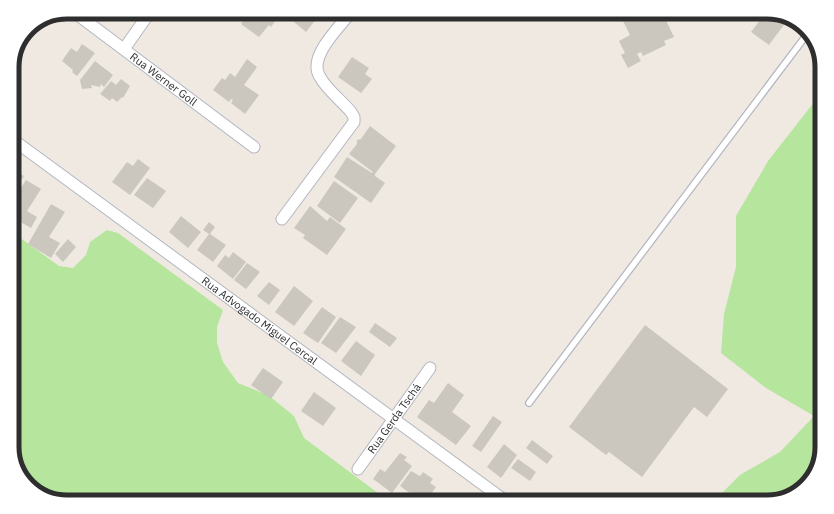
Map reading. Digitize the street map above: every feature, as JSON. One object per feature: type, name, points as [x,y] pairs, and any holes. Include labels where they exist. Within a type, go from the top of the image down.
[{"type":"street","name":"Rua Werner Goll","points":[[83,19],[254,147]]},
{"type":"street","points":[[124,49],[145,19]]},
{"type":"street","points":[[282,219],[354,122],[352,112],[320,78],[316,66],[318,55],[346,19]]},
{"type":"street","name":"Rua Advogado Miguel Cercal","points":[[19,144],[497,495]]},
{"type":"street","name":"Rua Gerda Tschá","points":[[358,469],[430,368]]},
{"type":"lane","points":[[529,403],[805,37]]},
{"type":"green space","points":[[815,101],[815,454],[809,471],[801,481],[791,489],[774,495],[720,495],[740,475],[780,452],[814,416],[766,388],[721,353],[724,314],[736,267],[736,216],[768,161]]},
{"type":"green space","points":[[107,230],[118,233],[223,310],[217,327],[217,343],[223,362],[238,383],[268,395],[294,416],[304,438],[381,495],[60,495],[43,489],[35,483],[24,468],[19,451],[19,237],[59,266],[73,268],[86,255],[90,242]]},
{"type":"building","points":[[245,19],[277,19],[271,27],[269,25],[259,37],[241,24]]},
{"type":"building","points":[[290,19],[316,19],[306,32]]},
{"type":"building","points":[[627,19],[665,19],[674,37],[664,41],[666,45],[643,56],[641,52],[637,54],[641,61],[628,68],[621,55],[625,53],[619,41],[630,35],[623,21]]},
{"type":"building","points":[[761,19],[774,19],[785,23],[769,45],[751,32]]},
{"type":"building","points":[[82,44],[95,53],[77,76],[72,72],[73,70],[62,61],[71,48],[77,52]]},
{"type":"building","points":[[352,57],[369,68],[365,74],[372,79],[361,93],[338,77]]},
{"type":"building","points":[[247,59],[257,67],[244,85],[259,95],[245,114],[231,103],[233,100],[231,99],[229,102],[213,90],[222,78],[225,80],[230,73],[235,77]]},
{"type":"building","points":[[95,61],[113,75],[104,87],[101,84],[100,87],[91,85],[92,88],[82,89],[80,80]]},
{"type":"building","points":[[121,79],[130,86],[123,98],[122,97],[117,102],[112,98],[110,101],[100,94],[111,81],[116,85]]},
{"type":"building","points":[[370,126],[396,146],[375,174],[375,176],[385,183],[371,203],[334,177],[347,157],[372,173],[373,172],[349,154],[357,144],[357,140],[361,139]]},
{"type":"building","points":[[138,159],[150,168],[130,195],[112,182],[127,162],[133,166]]},
{"type":"building","points":[[19,173],[24,176],[19,184]]},
{"type":"building","points":[[147,178],[166,191],[153,208],[134,195]]},
{"type":"building","points":[[26,180],[41,189],[27,211],[37,217],[31,228],[19,221],[19,191]]},
{"type":"building","points":[[334,181],[358,198],[340,223],[317,206]]},
{"type":"building","points":[[51,204],[65,212],[49,237],[60,243],[51,258],[28,244]]},
{"type":"building","points":[[310,206],[327,221],[330,217],[346,229],[327,255],[303,238],[305,235],[294,228]]},
{"type":"building","points":[[181,216],[201,232],[188,248],[169,232]]},
{"type":"building","points":[[209,222],[215,227],[210,234],[226,245],[213,262],[197,250],[209,234],[203,230]]},
{"type":"building","points":[[68,239],[76,247],[63,262],[55,254]]},
{"type":"building","points":[[233,252],[246,262],[233,279],[217,266],[225,255],[229,258]]},
{"type":"building","points":[[247,263],[260,272],[246,289],[234,280]]},
{"type":"building","points":[[269,282],[280,290],[269,305],[257,296]]},
{"type":"building","points":[[294,286],[313,301],[294,326],[275,312]]},
{"type":"building","points":[[322,307],[336,317],[318,343],[303,333]]},
{"type":"building","points":[[340,317],[356,327],[336,353],[321,343]]},
{"type":"building","points":[[375,323],[397,338],[390,347],[369,332]]},
{"type":"building","points":[[645,325],[728,389],[707,417],[694,407],[642,477],[609,452],[606,455],[569,427]]},
{"type":"building","points":[[356,341],[375,355],[361,376],[341,361]]},
{"type":"building","points":[[263,368],[283,382],[271,399],[251,385]]},
{"type":"building","points":[[448,383],[464,395],[452,412],[471,426],[456,445],[417,417],[429,400],[434,403]]},
{"type":"building","points":[[314,392],[336,408],[323,426],[301,411]]},
{"type":"building","points":[[493,416],[502,422],[481,452],[472,446]]},
{"type":"building","points":[[532,440],[553,456],[547,464],[526,448]]},
{"type":"building","points":[[504,444],[517,455],[501,478],[487,467]]},
{"type":"building","points":[[400,453],[407,457],[404,460],[412,466],[392,493],[373,479],[380,469],[385,472]]},
{"type":"building","points":[[518,459],[536,472],[530,481],[511,468]]},
{"type":"building","points":[[411,471],[420,476],[423,472],[433,479],[430,483],[436,487],[430,495],[412,495],[400,486]]}]
